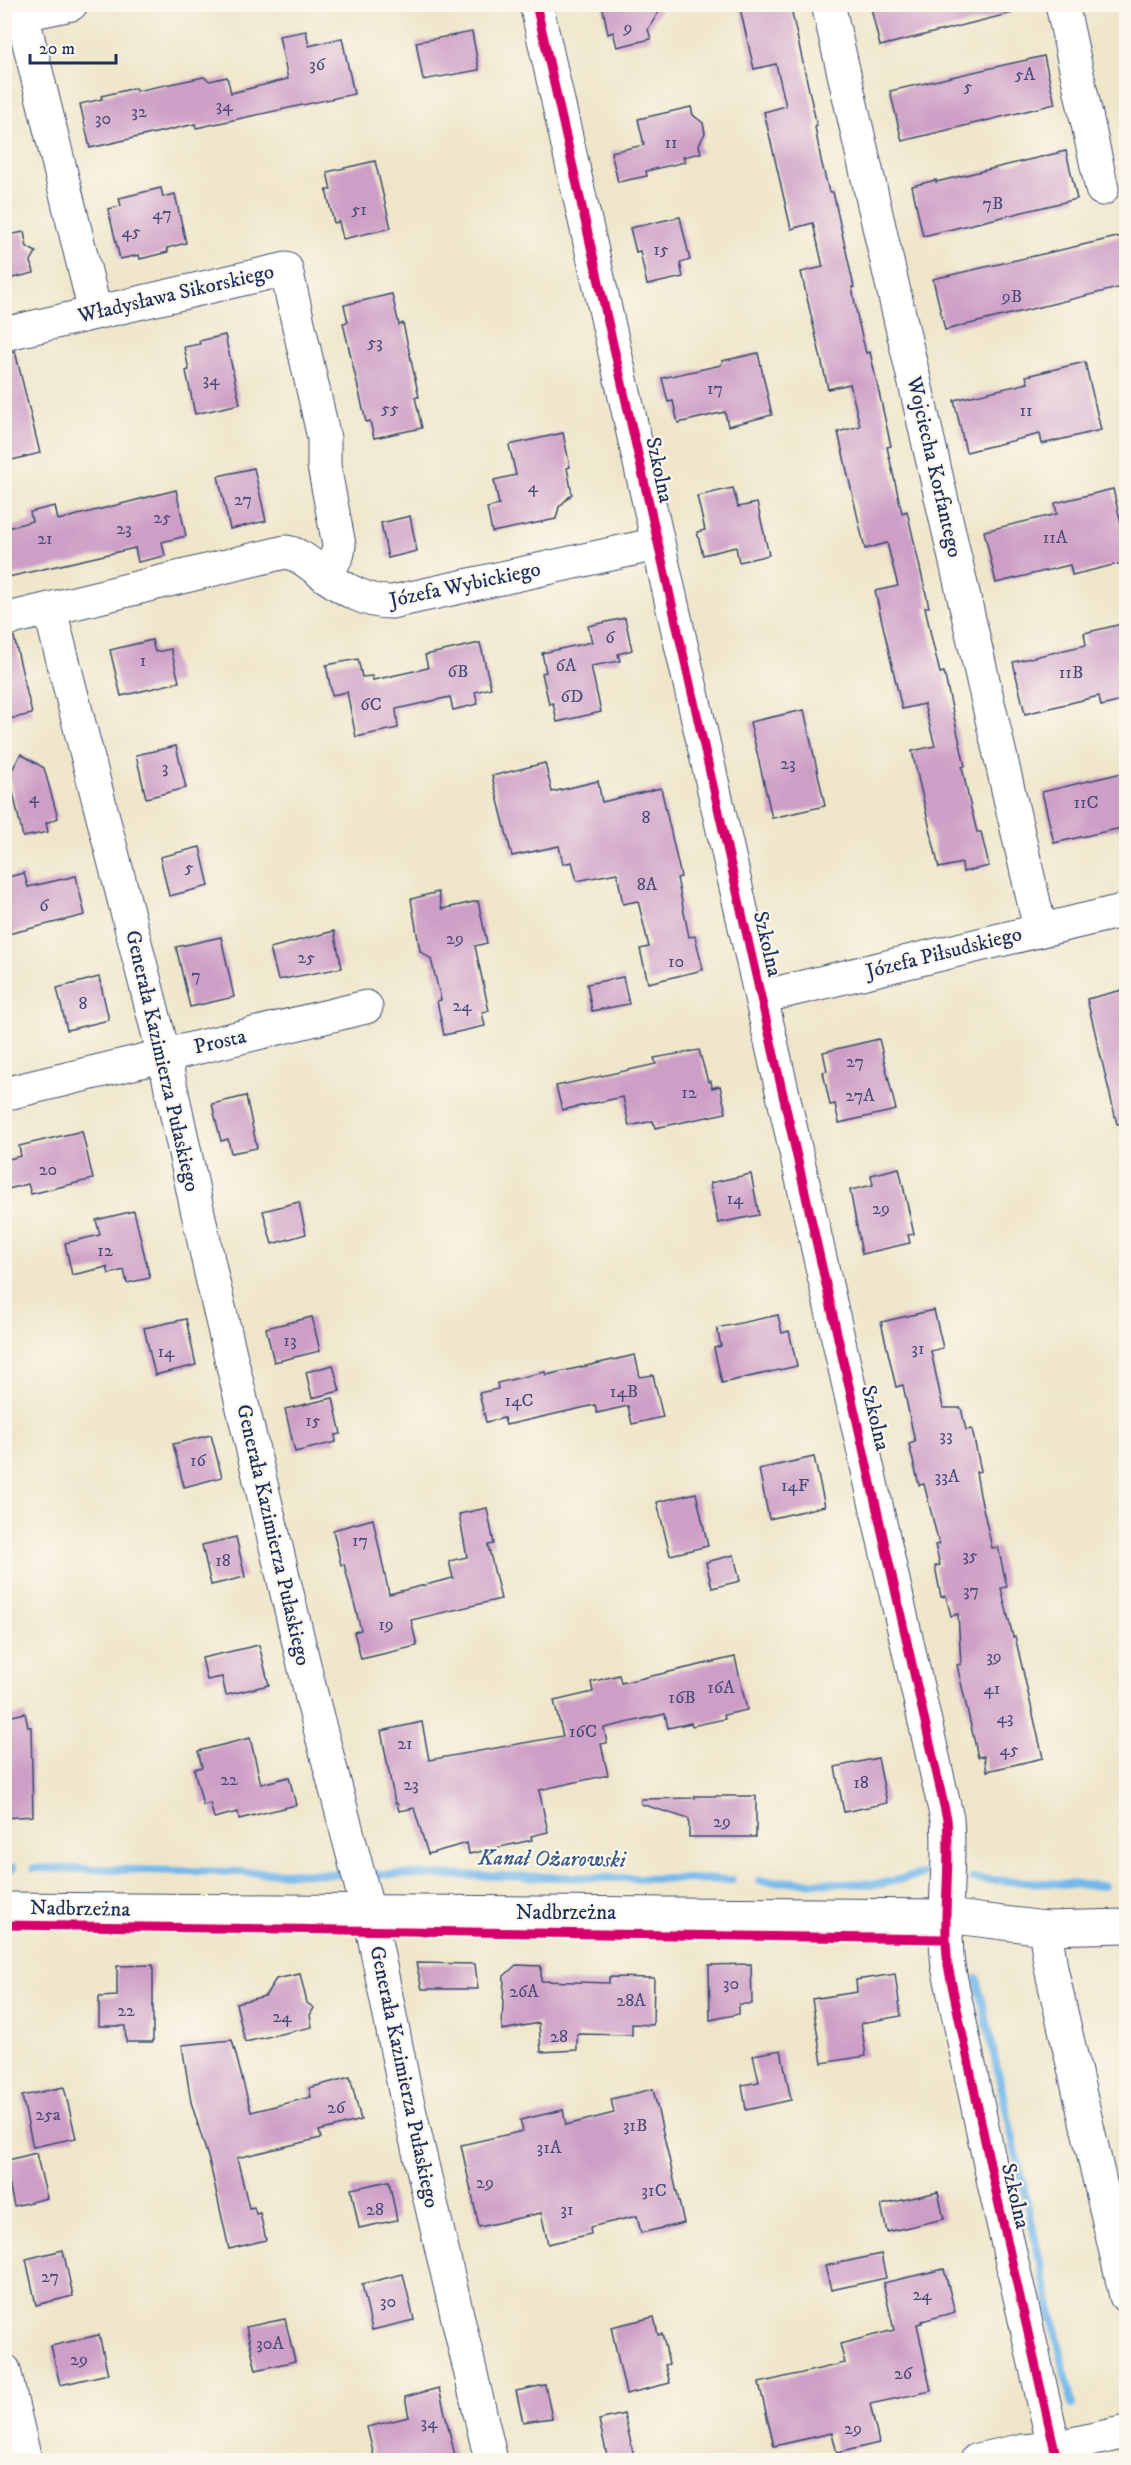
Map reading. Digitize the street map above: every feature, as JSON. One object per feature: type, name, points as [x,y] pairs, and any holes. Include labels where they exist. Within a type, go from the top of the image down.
[{"type":"street","points":[[71,4],[13,16],[95,312]]},
{"type":"street","name":"Szkolna","points":[[536,4],[947,1819],[949,1846],[948,1966],[994,2183],[1056,2454]]},
{"type":"street","name":"Wojciecha Korfantego","points":[[828,4],[1040,929]]},
{"type":"street","points":[[1062,4],[1102,189]]},
{"type":"street","name":"Władysława Sikorskiego","points":[[4,334],[286,269],[324,438],[324,466],[338,536],[338,553],[326,576]]},
{"type":"street","name":"Józefa Wybickiego","points":[[4,620],[285,552],[303,559],[363,598],[380,603],[657,544]]},
{"type":"street","name":"Generała Kazimierza Pułaskiego","points":[[50,610],[164,1056],[212,1278],[310,1694],[373,1931],[406,2096],[491,2460]]},
{"type":"street","name":"Józefa Piłsudskiego","points":[[761,998],[1126,910]]},
{"type":"street","name":"Prosta","points":[[4,1094],[366,1007]]},
{"type":"street","name":"Nadbrzeżna","points":[[4,1908],[947,1916],[1045,1928],[1126,1926]]},
{"type":"street","points":[[1045,1928],[1051,1968],[1126,2296]]},
{"type":"street","points":[[4,2370],[25,2460]]},
{"type":"street","points":[[976,2460],[1015,2452],[1056,2454],[1126,2432]]},
{"type":"building","points":[[602,4],[664,4],[648,29],[651,39],[617,47],[613,32],[608,34]]},
{"type":"building","points":[[739,4],[790,4],[817,126],[815,127],[821,160],[829,192],[833,192],[854,287],[852,287],[858,320],[866,353],[870,352],[891,446],[887,447],[902,513],[907,511],[929,607],[925,607],[932,640],[940,673],[944,672],[965,766],[962,767],[969,800],[977,832],[981,832],[989,866],[963,872],[962,863],[939,868],[912,751],[935,746],[924,704],[902,709],[875,591],[898,586],[887,543],[865,549],[838,432],[860,426],[850,384],[828,389],[801,272],[823,267],[813,223],[791,229],[764,112],[786,106],[776,64],[754,69]]},
{"type":"building","points":[[870,4],[1011,4],[1012,13],[880,46]]},
{"type":"building","points":[[306,31],[309,46],[342,38],[354,94],[196,128],[195,124],[90,148],[80,104],[102,99],[101,96],[135,88],[136,91],[204,77],[210,81],[227,77],[231,93],[288,79],[279,36]]},
{"type":"building","points":[[472,32],[479,70],[423,80],[416,42]]},
{"type":"building","points":[[1044,56],[1055,104],[902,141],[890,91]]},
{"type":"building","points":[[691,107],[693,115],[703,123],[705,133],[699,145],[701,153],[683,157],[685,162],[646,171],[647,176],[618,182],[611,152],[644,145],[638,119]]},
{"type":"building","points":[[1066,151],[1077,199],[923,236],[912,186]]},
{"type":"building","points":[[375,161],[391,228],[343,239],[339,222],[334,223],[326,190],[331,190],[327,172]]},
{"type":"building","points":[[161,188],[163,197],[175,194],[186,243],[167,248],[168,252],[140,259],[139,255],[120,259],[108,209],[121,206],[119,198]]},
{"type":"building","points":[[680,217],[690,260],[680,263],[683,277],[647,285],[640,251],[636,252],[630,228]]},
{"type":"building","points":[[24,232],[27,247],[36,252],[31,261],[34,273],[4,280],[4,236]]},
{"type":"building","points":[[1126,235],[1126,286],[945,330],[933,279]]},
{"type":"building","points":[[392,294],[399,325],[403,323],[419,397],[415,397],[422,428],[374,438],[370,421],[366,422],[343,323],[348,322],[344,305]]},
{"type":"building","points":[[225,335],[240,404],[195,414],[186,371],[189,370],[184,347]]},
{"type":"building","points":[[15,351],[40,453],[4,462],[4,352]]},
{"type":"building","points":[[758,353],[772,415],[728,426],[725,412],[678,423],[673,401],[668,402],[662,378],[721,365],[722,361]]},
{"type":"building","points":[[1085,362],[1101,430],[1042,444],[1040,434],[966,452],[954,400],[1028,383],[1026,376]]},
{"type":"building","points":[[563,433],[570,467],[567,468],[572,494],[559,507],[556,519],[492,532],[487,508],[499,505],[494,480],[516,475],[509,445]]},
{"type":"building","points":[[254,468],[266,521],[230,529],[218,476]]},
{"type":"building","points":[[733,488],[738,507],[757,503],[769,555],[739,562],[736,547],[703,555],[697,532],[705,530],[697,496]]},
{"type":"building","points":[[1113,489],[1126,545],[1126,562],[1072,575],[1070,565],[996,583],[984,531],[1057,514],[1055,503]]},
{"type":"building","points":[[176,490],[186,536],[162,542],[165,556],[138,562],[135,548],[4,578],[4,529],[32,521],[30,512],[55,506],[58,520]]},
{"type":"building","points":[[410,516],[417,551],[388,558],[381,523]]},
{"type":"building","points":[[625,618],[632,650],[618,654],[620,661],[591,666],[601,712],[557,722],[553,703],[549,704],[542,673],[546,672],[542,653],[592,642],[588,626]]},
{"type":"building","points":[[1126,623],[1126,700],[1101,706],[1099,696],[1025,714],[1013,662],[1086,645],[1084,633]]},
{"type":"building","points":[[14,637],[32,714],[4,720],[4,638]]},
{"type":"building","points":[[152,640],[155,652],[171,649],[179,682],[121,696],[110,650]]},
{"type":"building","points":[[480,643],[491,688],[475,692],[478,704],[453,710],[450,697],[396,709],[398,728],[356,737],[347,692],[332,695],[326,665],[358,659],[362,677],[372,676],[373,680],[428,668],[425,655]]},
{"type":"building","points":[[804,710],[825,806],[772,818],[750,722]]},
{"type":"building","points":[[176,746],[186,788],[146,798],[136,755]]},
{"type":"building","points":[[21,754],[44,768],[58,818],[46,823],[48,832],[23,837],[9,775]]},
{"type":"building","points":[[545,763],[552,792],[598,781],[602,802],[661,788],[681,877],[677,878],[689,937],[695,936],[703,970],[648,983],[640,949],[649,947],[638,901],[623,904],[617,873],[577,881],[572,862],[563,864],[559,846],[512,856],[492,776]]},
{"type":"building","points":[[1126,772],[1126,827],[1054,843],[1042,792]]},
{"type":"building","points":[[200,847],[209,886],[169,896],[160,857]]},
{"type":"building","points":[[24,873],[28,887],[76,876],[85,915],[4,935],[4,878]]},
{"type":"building","points":[[438,892],[442,909],[478,901],[487,943],[475,946],[489,1011],[482,1012],[485,1026],[444,1035],[437,1001],[441,1000],[431,959],[420,951],[411,899]]},
{"type":"building","points":[[334,931],[342,968],[278,980],[270,948]]},
{"type":"building","points":[[221,937],[234,997],[190,1007],[176,947]]},
{"type":"building","points":[[99,977],[109,1020],[67,1030],[57,988]]},
{"type":"building","points":[[623,977],[629,1004],[592,1011],[587,984]]},
{"type":"building","points":[[1126,989],[1126,1123],[1117,1124],[1087,999]]},
{"type":"building","points":[[879,1039],[896,1110],[839,1123],[835,1104],[830,1105],[823,1072],[827,1071],[823,1052]]},
{"type":"building","points":[[699,1050],[708,1082],[711,1081],[712,1088],[720,1086],[726,1113],[655,1128],[653,1121],[629,1126],[623,1097],[562,1110],[556,1086],[656,1064],[654,1058]]},
{"type":"building","points":[[246,1096],[257,1148],[231,1153],[228,1139],[221,1141],[212,1104]]},
{"type":"building","points":[[82,1131],[93,1179],[31,1194],[28,1184],[4,1190],[4,1160],[21,1156],[19,1146]]},
{"type":"building","points":[[899,1168],[914,1234],[908,1235],[910,1243],[862,1254],[850,1190],[873,1185],[871,1175]]},
{"type":"building","points":[[751,1174],[759,1215],[718,1223],[710,1183]]},
{"type":"building","points":[[299,1202],[306,1234],[272,1244],[263,1211]]},
{"type":"building","points":[[134,1211],[150,1278],[127,1283],[124,1270],[109,1274],[107,1267],[72,1275],[65,1243],[100,1235],[96,1220]]},
{"type":"building","points":[[934,1310],[943,1348],[931,1351],[943,1408],[961,1408],[966,1430],[972,1429],[981,1471],[976,1472],[980,1495],[992,1548],[998,1547],[1007,1587],[1001,1588],[1013,1637],[1015,1636],[1043,1758],[987,1771],[984,1756],[978,1757],[957,1665],[961,1664],[958,1614],[951,1616],[946,1596],[941,1597],[935,1566],[940,1565],[935,1545],[939,1544],[924,1484],[919,1485],[909,1444],[915,1442],[903,1385],[896,1387],[881,1322]]},
{"type":"building","points":[[778,1315],[782,1333],[789,1331],[797,1366],[722,1383],[714,1348],[721,1346],[717,1328]]},
{"type":"building","points":[[312,1317],[320,1351],[274,1362],[266,1328]]},
{"type":"building","points":[[186,1319],[196,1365],[155,1375],[144,1328]]},
{"type":"building","points":[[635,1355],[640,1377],[653,1375],[663,1417],[632,1424],[628,1406],[597,1413],[595,1405],[506,1425],[504,1418],[486,1422],[479,1393],[498,1389],[497,1383],[545,1372],[546,1375]]},
{"type":"building","points":[[333,1365],[340,1391],[312,1398],[306,1372]]},
{"type":"building","points":[[333,1398],[341,1434],[335,1435],[336,1442],[295,1452],[285,1409]]},
{"type":"building","points":[[211,1435],[222,1477],[184,1487],[173,1444]]},
{"type":"building","points":[[814,1457],[825,1506],[769,1519],[759,1469]]},
{"type":"building","points":[[696,1493],[708,1546],[670,1555],[657,1502]]},
{"type":"building","points":[[487,1508],[494,1544],[488,1545],[501,1599],[411,1620],[417,1646],[361,1659],[354,1632],[361,1630],[333,1530],[373,1519],[389,1594],[453,1578],[449,1561],[467,1557],[459,1514]]},
{"type":"building","points":[[236,1537],[245,1577],[211,1585],[202,1545]]},
{"type":"building","points":[[734,1555],[740,1581],[712,1588],[706,1562]]},
{"type":"building","points":[[259,1645],[269,1685],[226,1695],[222,1677],[207,1680],[202,1658]]},
{"type":"building","points":[[735,1657],[747,1710],[724,1715],[725,1719],[692,1726],[691,1723],[668,1728],[665,1714],[604,1728],[607,1743],[601,1744],[608,1775],[539,1790],[548,1832],[531,1836],[532,1840],[469,1854],[467,1843],[428,1854],[414,1808],[399,1811],[395,1803],[381,1731],[422,1722],[429,1760],[563,1736],[554,1701],[593,1692],[591,1682],[619,1675],[621,1683]]},
{"type":"building","points":[[25,1713],[28,1727],[31,1727],[33,1816],[4,1818],[4,1718]]},
{"type":"building","points":[[250,1738],[261,1784],[289,1777],[296,1805],[239,1819],[238,1812],[214,1818],[210,1803],[203,1805],[194,1769],[202,1767],[198,1751]]},
{"type":"building","points":[[878,1758],[887,1803],[844,1812],[835,1767]]},
{"type":"building","points":[[695,1796],[756,1796],[756,1837],[689,1837],[689,1819],[641,1804],[641,1799],[695,1798]]},
{"type":"building","points":[[416,1963],[475,1964],[478,1989],[422,1989]]},
{"type":"building","points":[[751,1964],[752,2004],[739,2004],[739,2014],[710,2020],[709,1965]]},
{"type":"building","points":[[153,1965],[153,2042],[126,2042],[125,2026],[99,2026],[99,1997],[117,1996],[117,1966]]},
{"type":"building","points":[[516,1965],[541,1966],[541,1981],[609,1983],[609,1977],[654,1978],[653,2025],[632,2024],[632,2035],[577,2034],[577,2050],[541,2052],[539,2023],[502,2030],[504,1976]]},
{"type":"building","points":[[300,1974],[307,2003],[314,2008],[310,2015],[312,2027],[245,2042],[236,2003],[265,1996],[276,1979]]},
{"type":"building","points":[[895,1974],[901,2016],[861,2023],[866,2056],[822,2063],[812,1999],[857,1992],[856,1980]]},
{"type":"building","points":[[232,2040],[251,2112],[311,2097],[309,2088],[350,2077],[361,2120],[319,2131],[321,2138],[237,2158],[249,2208],[254,2207],[256,2214],[260,2213],[266,2240],[229,2249],[210,2164],[191,2102],[182,2045]]},
{"type":"building","points":[[781,2050],[791,2100],[746,2110],[742,2085],[759,2082],[753,2055]]},
{"type":"building","points":[[64,2087],[76,2138],[33,2147],[22,2096]]},
{"type":"building","points":[[653,2089],[684,2223],[641,2233],[637,2216],[590,2227],[591,2234],[548,2244],[541,2213],[479,2227],[461,2145],[523,2131],[520,2120],[563,2110],[566,2125],[614,2113],[611,2099]]},
{"type":"building","points":[[36,2153],[47,2198],[14,2206],[4,2161]]},
{"type":"building","points":[[389,2181],[397,2220],[359,2228],[351,2189]]},
{"type":"building","points":[[938,2192],[944,2219],[887,2232],[881,2205]]},
{"type":"building","points":[[63,2250],[73,2296],[36,2305],[26,2259]]},
{"type":"building","points":[[881,2254],[886,2278],[831,2290],[825,2266]]},
{"type":"building","points":[[944,2269],[955,2312],[917,2324],[931,2391],[870,2404],[879,2443],[837,2453],[832,2433],[774,2446],[759,2383],[845,2363],[840,2344],[894,2330],[883,2283]]},
{"type":"building","points":[[403,2274],[414,2320],[372,2330],[362,2284]]},
{"type":"building","points":[[654,2317],[658,2335],[662,2334],[666,2349],[669,2364],[665,2365],[670,2383],[626,2394],[611,2327]]},
{"type":"building","points":[[285,2319],[295,2361],[256,2370],[246,2327]]},
{"type":"building","points":[[99,2335],[108,2374],[60,2385],[51,2346]]},
{"type":"building","points":[[545,2385],[552,2418],[523,2422],[516,2391]]},
{"type":"building","points":[[439,2388],[456,2460],[375,2460],[367,2427],[409,2417],[405,2397]]},
{"type":"building","points":[[624,2414],[635,2460],[608,2460],[599,2420]]},
{"type":"waterway","name":"Kanał Ożarowski","points":[[4,1868],[13,1868]]},
{"type":"waterway","name":"Kanał Ożarowski","points":[[34,1868],[341,1874]]},
{"type":"waterway","name":"Kanał Ożarowski","points":[[372,1874],[732,1880]]},
{"type":"waterway","name":"Kanał Ożarowski","points":[[759,1881],[880,1884],[923,1874]]},
{"type":"waterway","name":"Kanał Ożarowski","points":[[972,1879],[1104,1886]]},
{"type":"waterway","points":[[977,1978],[1072,2405]]},
{"type":"cycle path","points":[[536,4],[947,1819],[946,1948],[948,1966],[994,2183],[1057,2460]]},
{"type":"cycle path","points":[[4,1925],[945,1939]]}]
